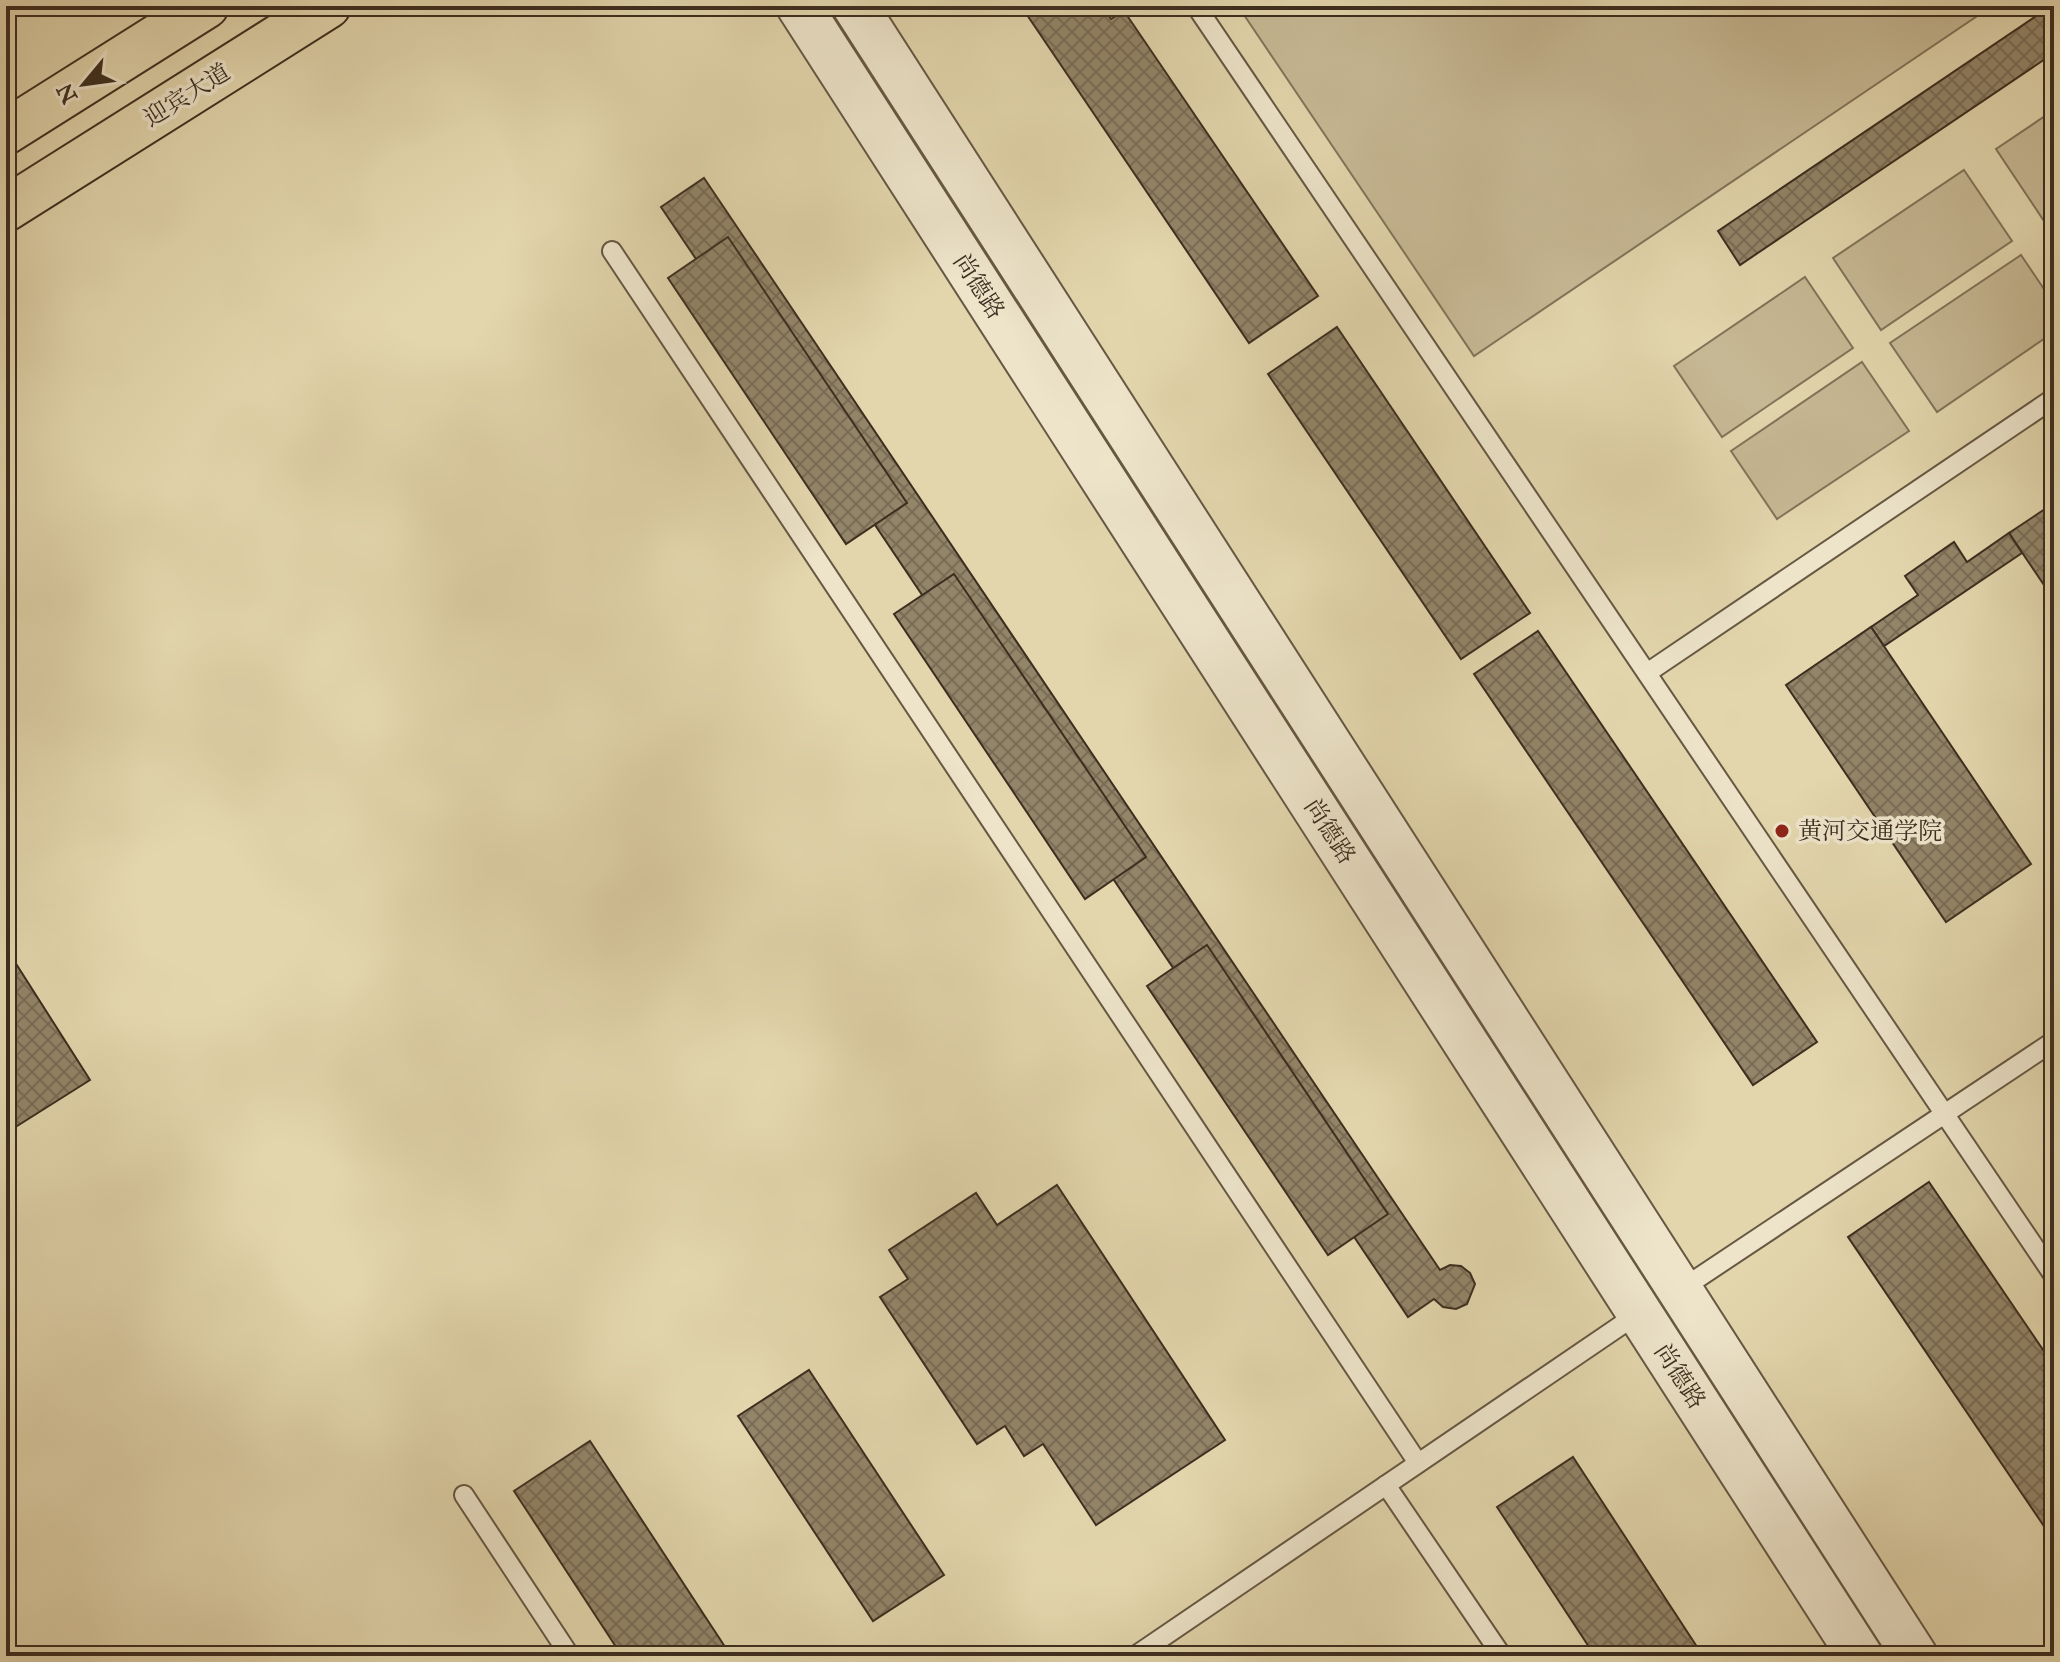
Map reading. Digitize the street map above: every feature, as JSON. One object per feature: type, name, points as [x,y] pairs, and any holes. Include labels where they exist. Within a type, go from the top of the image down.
[{"type":"highway","points":[[6,132],[206,6]]},
{"type":"highway","name":"迎宾大道","points":[[6,209],[328,6]]},
{"type":"street","name":"尚德路","points":[[799,6],[1860,1656]]},
{"type":"street","name":"尚德路","points":[[855,6],[1915,1656]]},
{"type":"lane","points":[[1196,6],[2054,1276]]},
{"type":"lane","points":[[612,251],[1418,1463]]},
{"type":"lane","points":[[1647,673],[2054,398]]},
{"type":"lane","points":[[1680,1290],[2054,1041]]},
{"type":"lane","points":[[1135,1656],[1639,1312]]},
{"type":"lane","points":[[1386,1485],[1502,1656]]},
{"type":"lane","points":[[464,1495],[570,1656]]},
{"type":"shaded area","points":[[1238,6],[1992,6],[1474,356]]},
{"type":"shaded area","points":[[2054,110],[2054,214],[2044,221],[1996,149]]},
{"type":"shaded area","points":[[1964,170],[2012,241],[1881,330],[1833,258]]},
{"type":"shaded area","points":[[2021,255],[2054,304],[2054,332],[1937,412],[1890,343]]},
{"type":"shaded area","points":[[1805,277],[1853,348],[1722,437],[1674,366]]},
{"type":"shaded area","points":[[1862,362],[1909,431],[1777,519],[1731,451]]},
{"type":"building","points":[[1021,6],[1102,6],[1111,19],[1124,11],[1318,296],[1249,343]]},
{"type":"building","points":[[2054,6],[2054,53],[1740,265],[1718,231]]},
{"type":"building","points":[[704,178],[1440,1270],[1450,1265],[1461,1266],[1470,1273],[1475,1284],[1467,1304],[1456,1309],[1443,1307],[1434,1299],[1408,1317],[661,207]]},
{"type":"building","points":[[728,237],[907,503],[846,544],[668,278]]},
{"type":"building","points":[[1337,327],[1530,613],[1461,659],[1268,374]]},
{"type":"building","points":[[2054,503],[2054,600],[2009,533]]},
{"type":"building","points":[[2009,533],[2022,553],[1884,646],[1871,627],[1918,595],[1905,576],[1954,542],[1967,562]]},
{"type":"building","points":[[954,574],[1146,857],[1085,899],[894,614]]},
{"type":"building","points":[[1871,627],[2031,864],[1946,922],[1786,685]]},
{"type":"building","points":[[1538,631],[1817,1042],[1753,1085],[1474,674]]},
{"type":"building","points":[[1207,945],[1388,1214],[1328,1255],[1147,986]]},
{"type":"building","points":[[6,948],[90,1080],[6,1133]]},
{"type":"building","points":[[1929,1182],[2054,1366],[2054,1541],[1848,1237]]},
{"type":"building","points":[[1057,1185],[1225,1440],[1096,1525],[1043,1444],[1024,1456],[1005,1426],[977,1444],[880,1297],[908,1279],[889,1250],[976,1193],[997,1225]]},
{"type":"building","points":[[809,1370],[944,1575],[873,1621],[738,1416]]},
{"type":"building","points":[[590,1441],[731,1656],[622,1656],[514,1491]]},
{"type":"building","points":[[1573,1457],[1703,1656],[1595,1656],[1497,1507]]},
{"type":"place","name":"黄河交通学院","points":[[1782,831]]}]
